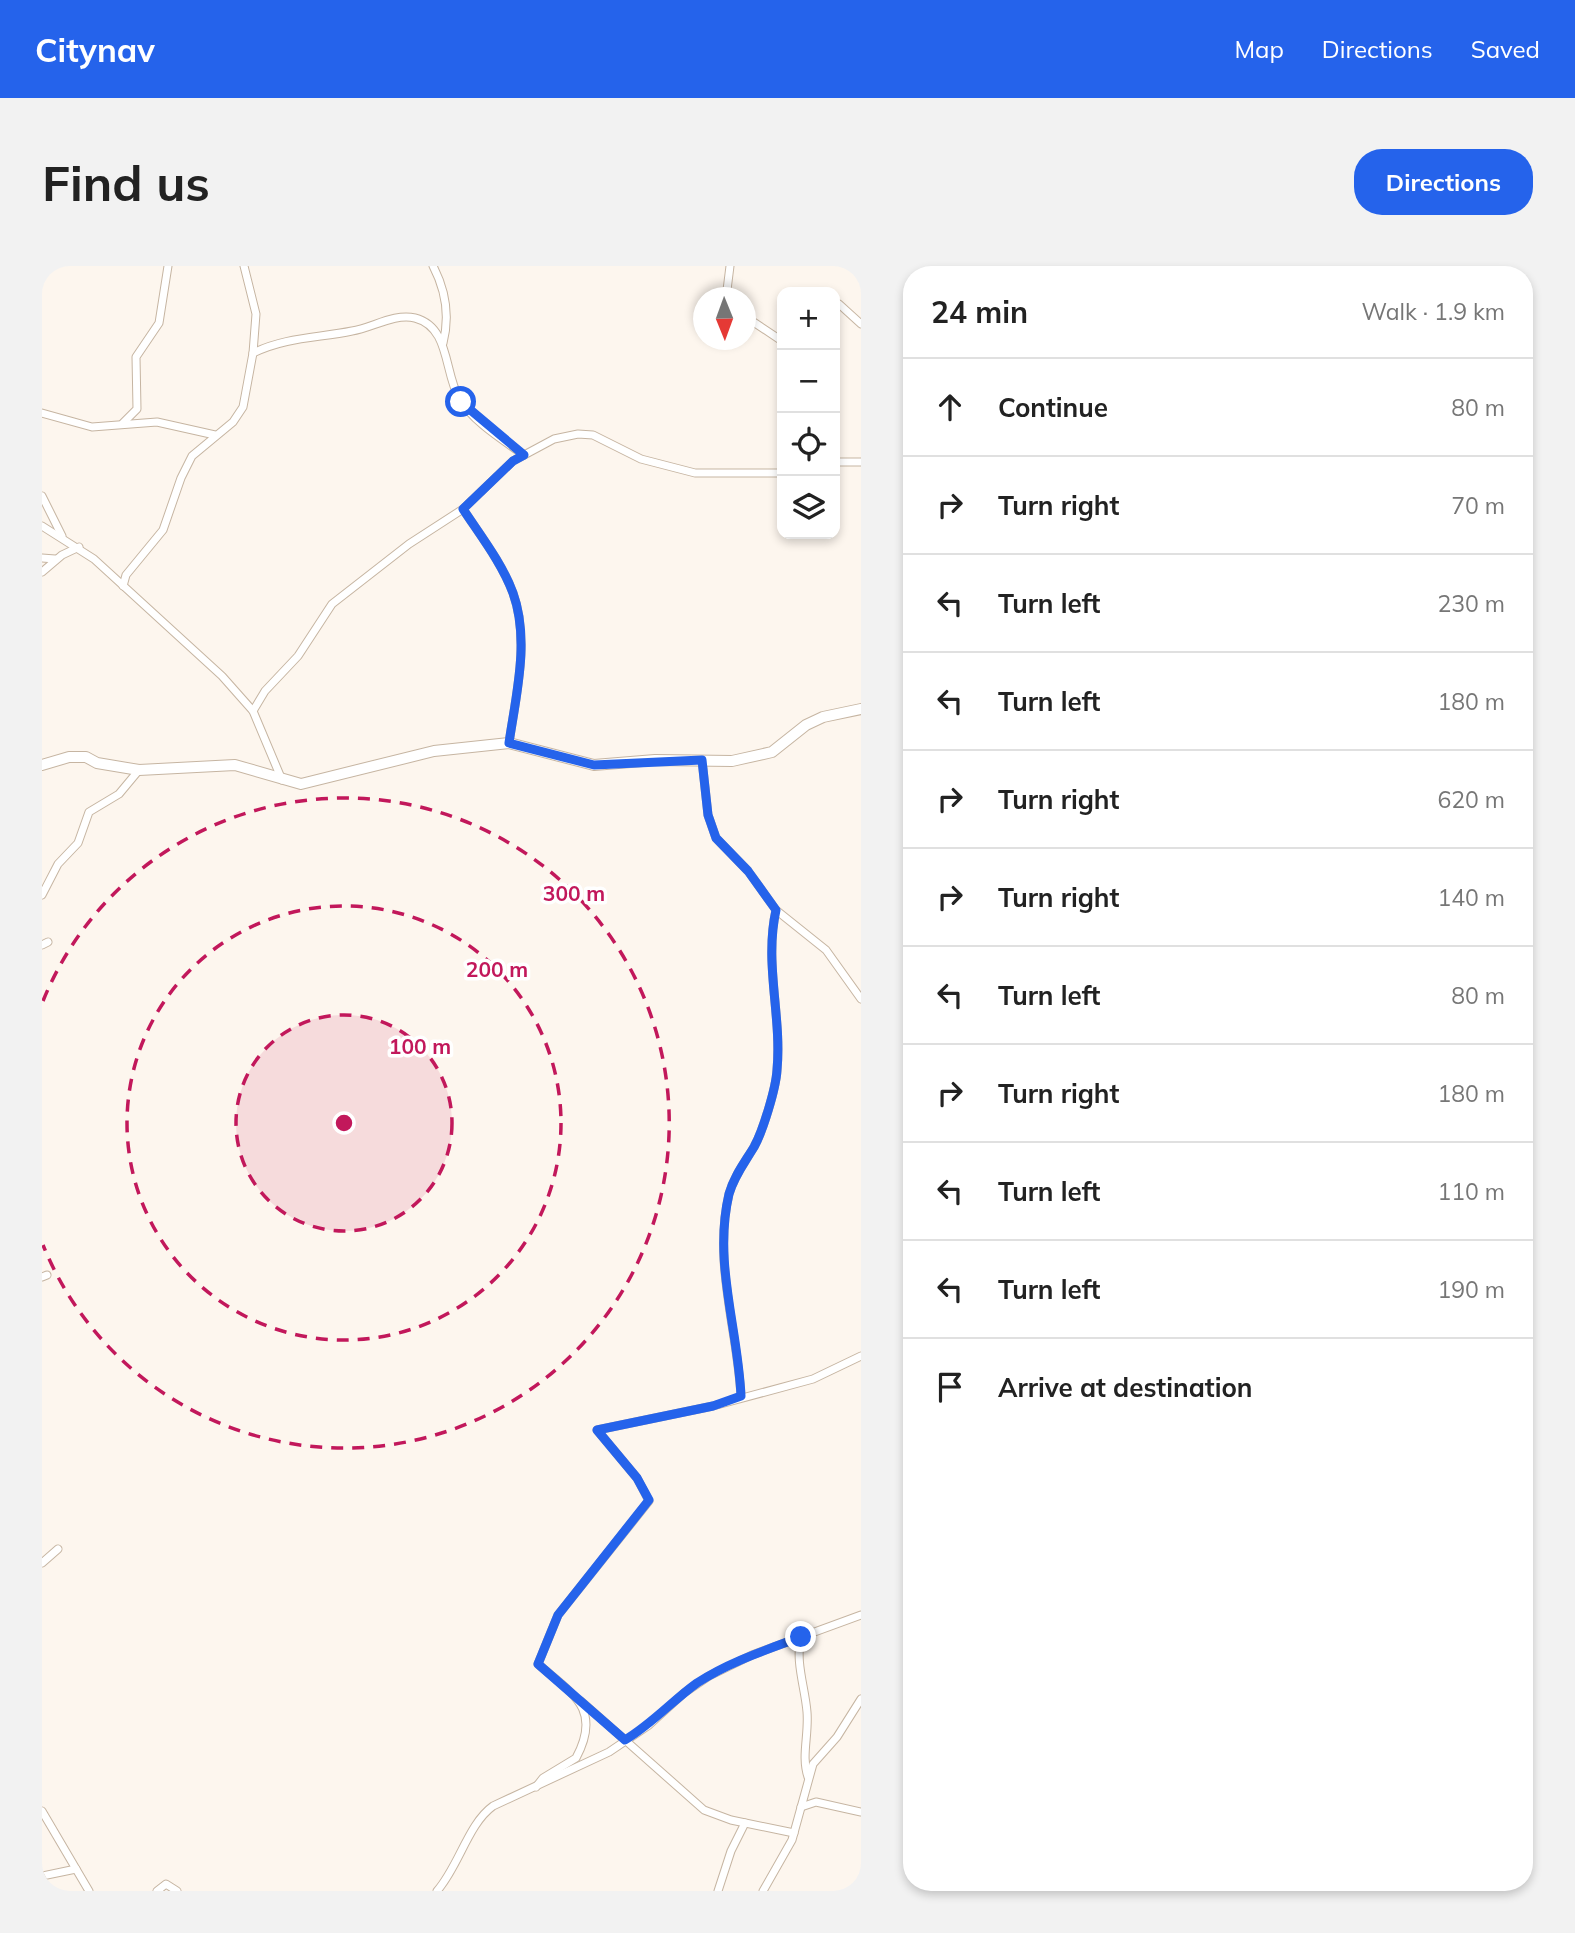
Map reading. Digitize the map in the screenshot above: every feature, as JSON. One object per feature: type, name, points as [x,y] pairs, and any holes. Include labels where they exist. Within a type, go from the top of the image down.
[{"type":"street","points":[[123,423],[137,409],[136,357],[159,323],[168,266]]},
{"type":"street","points":[[123,586],[126,575],[157,540],[169,520],[186,465],[198,448],[240,415],[253,353],[255,300],[244,266]]},
{"type":"street","points":[[433,266],[445,294],[446,329],[443,344]]},
{"type":"street","points":[[727,287],[730,266]]},
{"type":"street","points":[[840,305],[861,324]]},
{"type":"street","points":[[253,353],[308,335],[334,335],[358,330],[370,324],[412,317],[424,321],[437,331],[443,344],[451,382],[461,402],[524,455]]},
{"type":"street","points":[[756,324],[777,338]]},
{"type":"street","points":[[42,413],[92,427],[123,423],[167,423],[215,435]]},
{"type":"street","points":[[253,711],[265,691],[298,656],[332,604],[409,544],[463,509],[513,461],[554,439],[578,434],[607,440],[641,459],[695,473],[777,473]]},
{"type":"street","points":[[840,462],[861,461]]},
{"type":"street","points":[[42,496],[62,537]]},
{"type":"street","points":[[463,509],[509,584],[519,618],[518,679],[509,743]]},
{"type":"street","points":[[42,526],[79,547],[222,676],[253,711],[268,740],[283,780]]},
{"type":"street","points":[[42,572],[55,559],[79,547]]},
{"type":"street","points":[[42,558],[55,559]]},
{"type":"street","points":[[42,765],[69,757],[86,757],[97,763],[139,770],[234,765],[301,784],[433,751],[509,743],[594,765],[732,761],[772,752],[806,725],[823,717],[861,709]]},
{"type":"street","points":[[702,760],[708,815],[716,838],[748,871],[776,910],[826,950],[858,987],[861,999]]},
{"type":"street","points":[[42,895],[58,864],[78,843],[89,812],[119,794],[139,770]]},
{"type":"street","points":[[741,1396],[725,1282],[724,1230],[729,1194],[740,1167],[755,1145],[773,1096],[777,1071],[771,933],[776,910]]},
{"type":"street","points":[[794,1833],[745,1823],[704,1810],[538,1664],[544,1643],[558,1615],[649,1500],[637,1478],[597,1430],[713,1406],[741,1396],[824,1376],[861,1356]]},
{"type":"street","points":[[42,1563],[58,1549]]},
{"type":"street","points":[[437,1891],[465,1850],[481,1815],[599,1758],[649,1725],[684,1693],[709,1675],[861,1615]]},
{"type":"street","points":[[801,1637],[798,1653],[807,1713],[804,1766],[808,1778]]},
{"type":"street","points":[[789,1642],[798,1653]]},
{"type":"street","points":[[536,1787],[543,1778],[578,1756],[585,1720],[579,1698]]},
{"type":"street","points":[[763,1891],[794,1833],[813,1764],[842,1729],[861,1699]]},
{"type":"street","points":[[801,1808],[808,1802],[816,1801],[861,1812]]},
{"type":"street","points":[[42,1811],[89,1891]]},
{"type":"street","points":[[718,1891],[730,1851],[745,1823]]},
{"type":"street","points":[[42,1876],[76,1870]]},
{"type":"street","points":[[157,1891],[166,1884],[177,1891]]},
{"type":"route","points":[[461,402],[524,455],[513,461],[463,509],[505,576],[513,592],[519,618],[521,642],[509,743],[531,747],[576,763],[594,765],[655,760],[702,760],[708,815],[716,838],[757,881],[776,910],[771,933],[771,970],[778,1038],[773,1096],[765,1111],[755,1145],[740,1167],[729,1194],[724,1230],[725,1282],[741,1396],[713,1406],[597,1430],[637,1478],[649,1500],[558,1615],[544,1643],[538,1664],[625,1740],[649,1725],[684,1693],[709,1675],[801,1637]]}]
